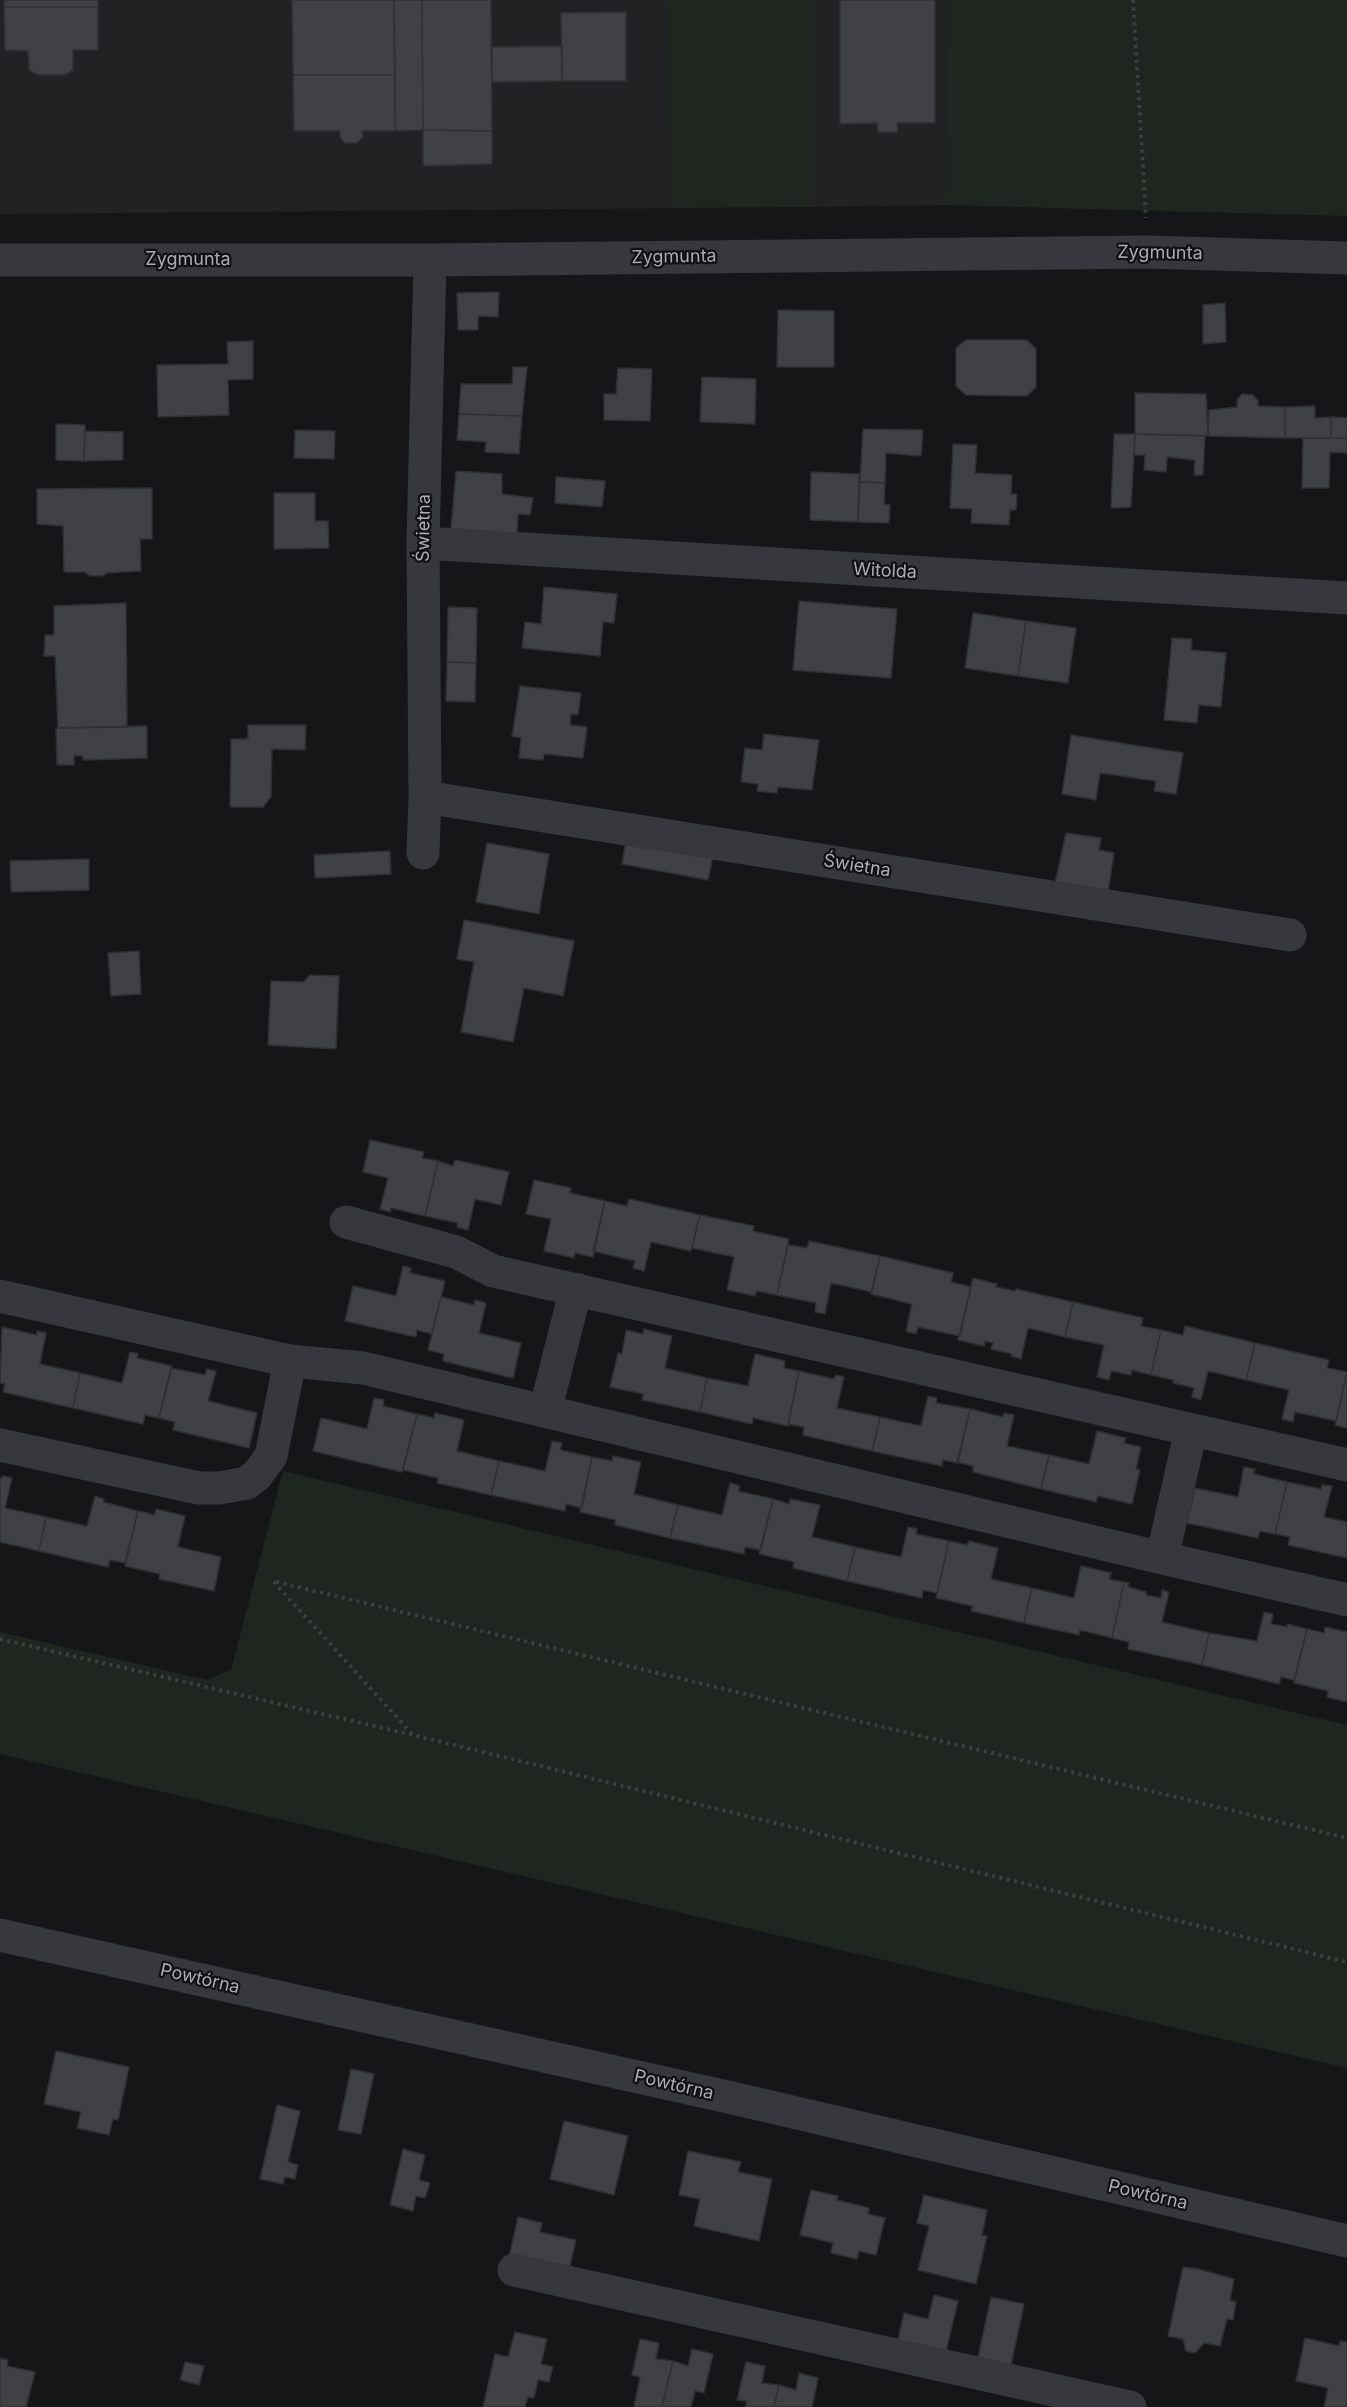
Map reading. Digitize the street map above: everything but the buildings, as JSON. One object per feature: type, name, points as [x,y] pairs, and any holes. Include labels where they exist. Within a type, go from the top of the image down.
[{"type":"street","name":"Zygmunta","points":[[0,260],[429,260],[1148,252],[1347,258]]},
{"type":"street","name":"Świetna","points":[[423,853],[425,797],[423,543],[429,260]]},
{"type":"street","name":"Witolda","points":[[423,543],[1347,598]]},
{"type":"street","name":"Świetna","points":[[425,797],[1290,935]]},
{"type":"street","points":[[345,1222],[456,1252],[493,1271],[1347,1465]]},
{"type":"street","points":[[544,1410],[576,1289]]},
{"type":"street","points":[[0,1296],[290,1362],[363,1368],[1347,1600]]},
{"type":"street","points":[[0,1445],[200,1488],[219,1488],[247,1483],[257,1475],[271,1456],[290,1362]]},
{"type":"street","points":[[1162,1558],[1191,1430]]},
{"type":"street","name":"Powtórna","points":[[0,1935],[728,2097],[1347,2241]]},
{"type":"street","points":[[514,2270],[1130,2407]]},
{"type":"path","points":[[1133,0],[1148,252]]},
{"type":"path","points":[[413,1735],[273,1581],[1347,1838]]},
{"type":"path","points":[[0,1639],[413,1735],[1347,1962]]},
{"type":"shaded area","points":[[0,0],[669,0],[671,208],[0,214]]},
{"type":"shaded area","points":[[669,0],[810,0],[810,207],[671,208]]},
{"type":"shaded area","points":[[810,0],[946,0],[945,205],[810,207]]},
{"type":"shaded area","points":[[946,0],[1347,0],[1347,216],[945,205]]},
{"type":"shaded area","points":[[283,1471],[1347,1725],[1347,2068],[0,1754],[0,1632],[207,1680],[231,1670]]}]
